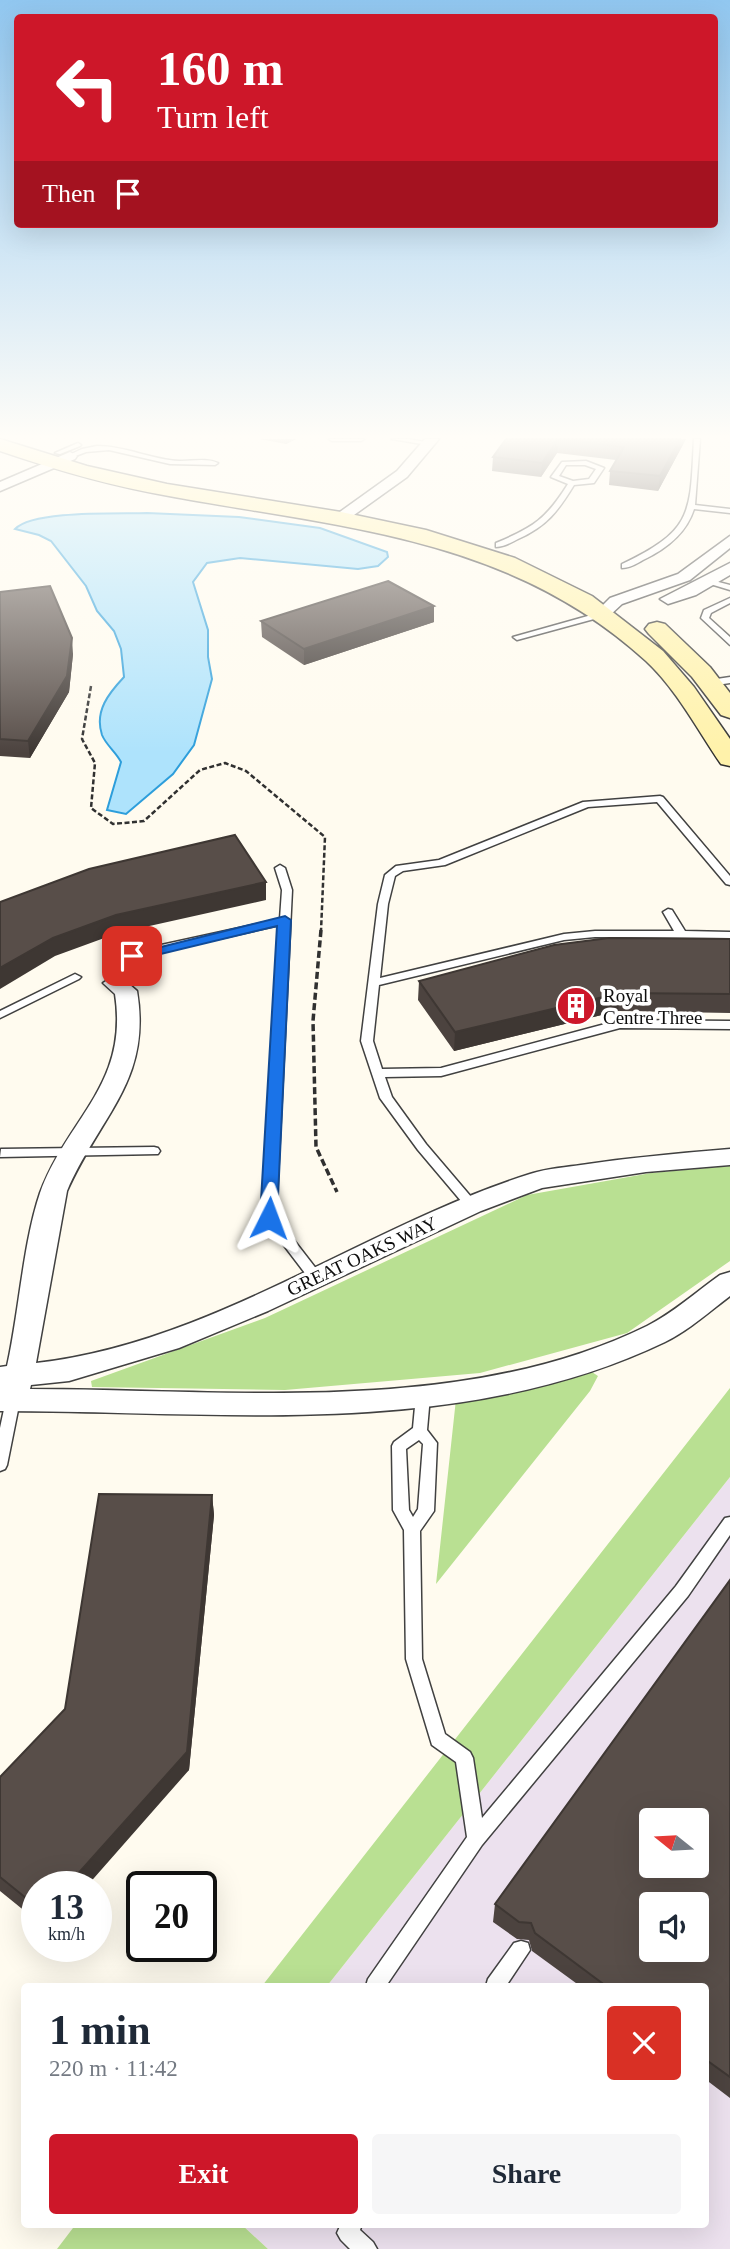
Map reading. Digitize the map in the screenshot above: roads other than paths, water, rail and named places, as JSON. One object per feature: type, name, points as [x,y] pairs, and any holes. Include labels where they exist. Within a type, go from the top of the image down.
[{"type":"street","points":[[450,544],[503,562],[555,586],[617,608],[690,592],[730,568]]},
{"type":"street","points":[[496,544],[562,571],[670,640],[720,681],[730,710]]},
{"type":"street","points":[[617,608],[684,577],[726,544]]},
{"type":"street","points":[[617,608],[641,644],[669,673],[730,758]]},
{"type":"street","points":[[113,972],[127,991],[132,1010],[130,1044],[118,1083],[72,1152],[53,1192],[8,1388],[243,1401],[423,1396],[519,1381],[600,1358],[658,1333],[730,1282]]},
{"type":"street","name":"GREAT OAKS WAY","points":[[8,1388],[134,1353],[200,1329],[519,1186],[571,1174],[730,1157]]},
{"type":"lane","points":[[625,566],[658,552],[668,544]]},
{"type":"lane","points":[[710,582],[730,588]]},
{"type":"lane","points":[[730,600],[707,612],[705,618],[730,642]]},
{"type":"lane","points":[[517,637],[617,608]]},
{"type":"lane","points":[[472,1205],[415,1138],[386,1098],[367,1041],[386,883],[390,875],[400,869],[441,863],[586,804],[660,799],[730,882]]},
{"type":"lane","points":[[280,868],[287,890],[269,1218],[316,1278]]},
{"type":"lane","points":[[668,912],[681,934]]},
{"type":"lane","points":[[113,972],[152,950],[285,920]]},
{"type":"lane","points":[[373,983],[564,937],[595,934],[730,935]]},
{"type":"lane","points":[[0,1015],[75,978]]},
{"type":"lane","points":[[378,1073],[441,1072],[620,1024],[730,1026]]},
{"type":"lane","points":[[1,1153],[154,1152]]},
{"type":"lane","points":[[0,1465],[8,1388]]},
{"type":"lane","points":[[412,1530],[426,1511],[430,1443],[420,1432],[423,1396]]},
{"type":"lane","points":[[420,1432],[399,1446],[401,1510],[412,1530],[414,1659],[438,1740],[464,1758],[475,1839]]},
{"type":"lane","points":[[377,1983],[475,1839],[682,1591],[730,1523]]},
{"type":"lane","points":[[497,1983],[521,1950]]},
{"type":"lane","points":[[348,2228],[366,2249]]},
{"type":"water","points":[[53,544],[365,544],[387,552],[388,557],[378,566],[358,569],[240,558],[207,563],[193,582],[208,630],[208,657],[212,679],[194,745],[173,774],[126,814],[107,810],[121,762],[104,739],[100,726],[104,703],[124,677],[121,649],[114,631],[97,611],[86,586]]},
{"type":"place","name":"Royal Centre Three","points":[[576,1006]]}]
